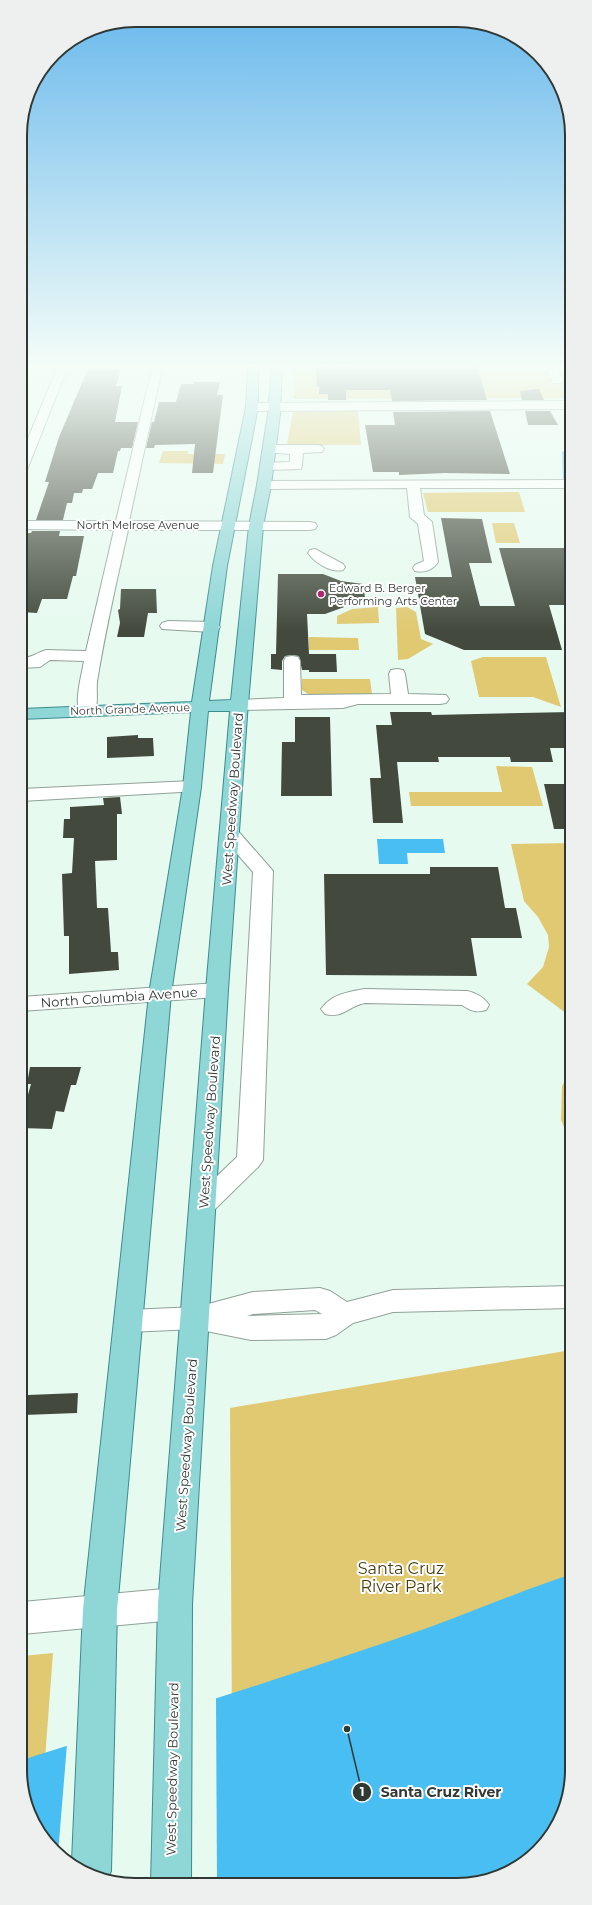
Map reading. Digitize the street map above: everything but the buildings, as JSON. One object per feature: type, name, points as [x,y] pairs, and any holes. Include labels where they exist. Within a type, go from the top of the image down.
[{"type":"main road","points":[[91,1869],[100,1610],[160,994],[192,787],[200,707],[220,566],[243,453]]},
{"type":"main road","name":"West Speedway Boulevard","points":[[171,1878],[175,1604],[196,1318],[217,990],[239,705],[256,526],[269,453]]},
{"type":"main road","name":"North Grande Avenue","points":[[27,714],[239,705]]},
{"type":"street","points":[[87,711],[92,656],[138,453]]},
{"type":"street","points":[[297,453],[296,466],[298,474],[307,480],[308,485]]},
{"type":"street","points":[[267,466],[296,466]]},
{"type":"street","points":[[264,485],[565,484]]},
{"type":"street","points":[[413,485],[417,517],[425,522],[431,562],[427,566],[420,568]]},
{"type":"street","name":"North Melrose Avenue","points":[[27,525],[310,526]]},
{"type":"street","points":[[315,554],[338,566]]},
{"type":"street","points":[[168,626],[212,627]]},
{"type":"street","points":[[27,663],[34,662],[46,655],[92,656]]},
{"type":"street","points":[[292,661],[292,696],[294,703]]},
{"type":"street","points":[[397,674],[400,699]]},
{"type":"street","points":[[239,705],[343,703],[358,699],[440,699]]},
{"type":"street","points":[[27,795],[192,787]]},
{"type":"street","points":[[203,1205],[250,1160],[263,871],[230,834]]},
{"type":"street","name":"North Columbia Avenue","points":[[27,1004],[217,990]]},
{"type":"street","points":[[333,1009],[346,999],[365,996],[467,998],[478,1006]]},
{"type":"street","points":[[128,1321],[196,1318],[251,1328],[326,1327],[344,1314],[393,1301],[565,1297]]},
{"type":"street","points":[[27,1617],[175,1604]]},
{"type":"green space","points":[[162,453],[225,454],[223,464],[159,463]]},
{"type":"green space","points":[[519,492],[525,512],[428,512],[423,493]]},
{"type":"green space","points":[[492,523],[514,523],[520,543],[496,543]]},
{"type":"green space","points":[[378,607],[379,623],[337,624],[337,616],[352,609]]},
{"type":"green space","points":[[407,607],[416,612],[421,639],[433,644],[408,659],[398,660],[396,608]]},
{"type":"green space","points":[[309,637],[358,638],[359,650],[309,650]]},
{"type":"green space","points":[[483,657],[546,657],[561,707],[533,697],[479,697],[471,661]]},
{"type":"green space","points":[[302,679],[370,679],[372,694],[308,694],[302,690]]},
{"type":"green space","points":[[496,766],[532,767],[543,806],[411,806],[409,792],[502,792]]},
{"type":"green space","points":[[565,843],[565,1012],[527,984],[543,967],[549,947],[548,935],[538,917],[524,901],[511,844]]},
{"type":"green space","points":[[565,1081],[565,1129],[561,1120],[562,1086]]},
{"type":"green space","name":"Santa Cruz River Park","points":[[565,1351],[565,1777],[557,1812],[547,1830],[523,1856],[511,1864],[499,1870],[464,1878],[233,1878],[230,1408]]},
{"type":"green space","points":[[53,1653],[40,1822],[33,1805],[28,1784],[27,1656]]},
{"type":"water","points":[[377,839],[443,839],[445,853],[407,853],[408,864],[379,864]]},
{"type":"water","points":[[565,1577],[565,1777],[557,1812],[547,1830],[523,1856],[499,1870],[464,1878],[128,1878],[100,1872],[87,1867],[69,1856],[45,1830],[38,1818],[29,1791],[27,1758],[227,1695],[430,1627]]},
{"type":"pier","points":[[216,1698],[217,1878],[128,1878],[114,1876],[87,1867],[69,1856],[59,1846],[67,1744]]},
{"type":"waterway","points":[[564,453],[565,478]]},
{"type":"place","name":"Edward B. Berger Performing Arts Center","points":[[321,594]]},
{"type":"place","name":"Santa Cruz River","points":[[347,1729]]}]
